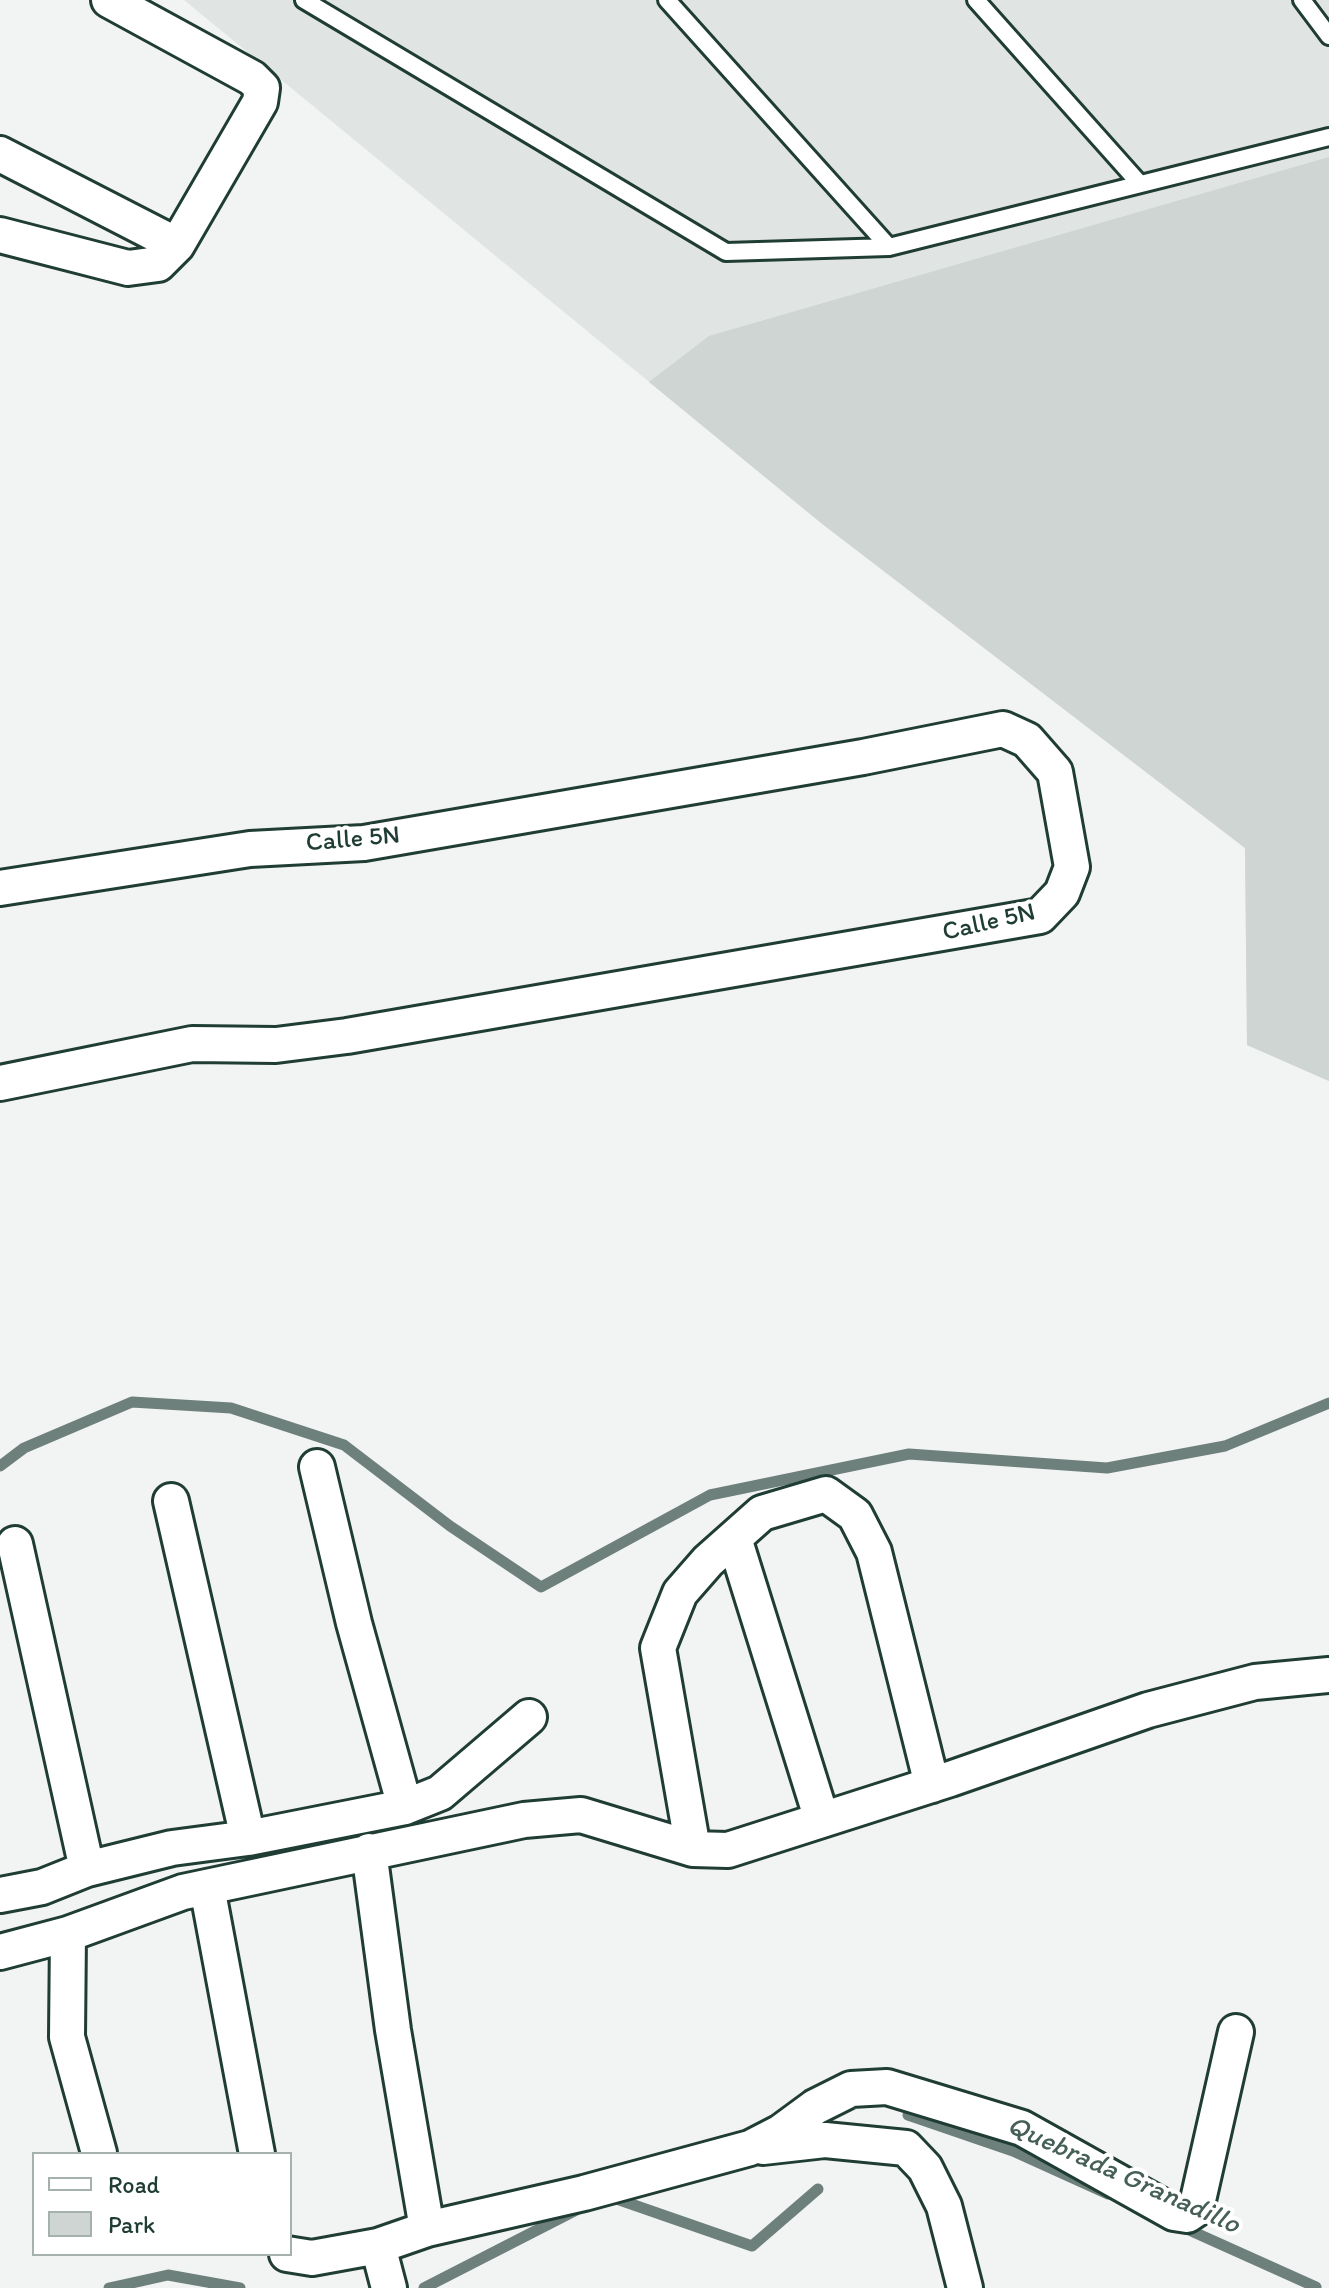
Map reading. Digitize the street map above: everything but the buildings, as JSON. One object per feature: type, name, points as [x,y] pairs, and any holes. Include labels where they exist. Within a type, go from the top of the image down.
[{"type":"street","points":[[0,235],[128,268],[158,264],[177,245],[260,102],[262,88],[252,78],[109,0]]},
{"type":"street","points":[[0,154],[177,245]]},
{"type":"street","name":"Calle 5N","points":[[0,888],[250,849],[364,843],[863,757],[1003,729],[1027,740],[1055,772],[1072,867],[1062,893],[1040,916],[347,1036],[276,1045],[192,1044],[0,1083]]},
{"type":"street","points":[[317,1467],[354,1623],[405,1807]]},
{"type":"street","points":[[693,1849],[658,1648],[680,1593],[708,1561],[762,1513],[826,1494],[855,1515],[874,1552],[932,1785]]},
{"type":"street","points":[[171,1501],[248,1838]]},
{"type":"street","points":[[734,1538],[822,1820]]},
{"type":"street","points":[[15,1544],[87,1869]]},
{"type":"street","points":[[0,1952],[68,1934],[183,1892],[524,1820],[581,1815],[693,1849],[728,1850],[932,1785],[1148,1710],[1255,1682],[1329,1675]]},
{"type":"street","points":[[0,1895],[42,1887],[87,1869],[172,1848],[248,1838],[405,1807],[440,1793],[529,1717]]},
{"type":"street","points":[[369,1851],[393,2030],[427,2229]]},
{"type":"street","points":[[207,1887],[257,2152]]},
{"type":"street","points":[[68,1934],[67,2037],[99,2152]]},
{"type":"street","points":[[750,2148],[781,2132],[815,2107],[851,2089],[887,2087],[1022,2128],[1174,2213],[1187,2215],[1196,2209],[1236,2032]]},
{"type":"street","points":[[292,2255],[312,2258],[378,2246],[427,2229],[584,2193],[750,2148],[825,2140],[906,2148],[925,2168],[944,2206],[965,2288]]},
{"type":"street","points":[[378,2246],[389,2288]]},
{"type":"lane","points":[[304,0],[726,252],[889,247],[1329,137]]},
{"type":"lane","points":[[667,0],[889,247]]},
{"type":"lane","points":[[976,0],[1140,184]]},
{"type":"lane","points":[[1302,0],[1329,36]]},
{"type":"shaded area","points":[[184,0],[1329,0],[1329,1081],[1247,1045],[1245,848],[821,523]]},
{"type":"green space","points":[[1329,157],[1329,1081],[1247,1045],[1245,848],[821,523],[649,382],[709,336]]},
{"type":"waterway","points":[[0,1466],[24,1448],[132,1402],[231,1408],[344,1445],[450,1526],[541,1587],[710,1495],[909,1454],[1107,1468],[1225,1446],[1329,1403]]},
{"type":"waterway","name":"Quebrada Granadillo","points":[[908,2115],[1013,2151],[1108,2194]]},
{"type":"waterway","name":"Quebrada Granadillo","points":[[608,2196],[752,2246],[818,2189]]},
{"type":"waterway","name":"Quebrada Granadillo","points":[[424,2288],[582,2207]]},
{"type":"waterway","name":"Quebrada Granadillo","points":[[1178,2225],[1316,2287]]},
{"type":"waterway","name":"Quebrada Granadillo","points":[[109,2288],[168,2275],[240,2288]]}]
